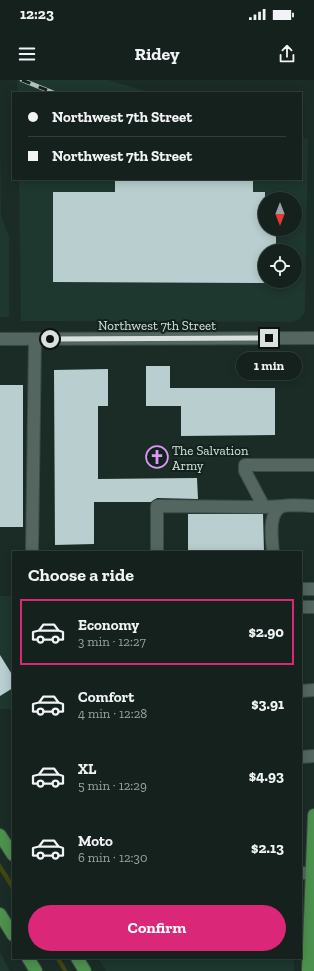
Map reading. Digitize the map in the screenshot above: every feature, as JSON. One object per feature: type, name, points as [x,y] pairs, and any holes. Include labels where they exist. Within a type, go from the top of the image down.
[{"type":"main road","points":[[308,971],[306,873],[314,815]]},
{"type":"main road","points":[[0,834],[12,853]]},
{"type":"main road","points":[[0,914],[12,932]]},
{"type":"main road","points":[[29,959],[36,971]]},
{"type":"main road","points":[[78,959],[85,971]]},
{"type":"street","name":"Northwest 7th Street","points":[[0,339],[314,338]]},
{"type":"street","points":[[32,551],[35,339]]},
{"type":"street","points":[[264,507],[245,471],[245,465],[314,465]]},
{"type":"street","points":[[157,551],[157,506],[314,506]]},
{"type":"street","points":[[273,551],[273,516],[277,510],[283,506]]},
{"type":"street","points":[[302,590],[314,590]]},
{"type":"street","points":[[302,607],[314,607]]},
{"type":"street","points":[[302,691],[314,690]]},
{"type":"street","points":[[302,757],[314,756]]},
{"type":"shaded area","points":[[17,80],[108,80],[149,92],[17,92]]},
{"type":"shaded area","points":[[302,137],[308,139],[305,310],[304,314],[298,320],[293,322],[21,321],[19,180],[302,180]]},
{"type":"shaded area","points":[[0,138],[1,216],[9,236],[9,317],[0,317]]},
{"type":"shaded area","points":[[0,596],[12,596],[12,709],[0,709]]},
{"type":"shaded area","points":[[0,952],[10,971],[0,971]]},
{"type":"shaded area","points":[[99,959],[294,959],[294,971],[106,971]]},
{"type":"green space","points":[[0,863],[12,881],[12,890],[0,871]]},
{"type":"green space","points":[[56,959],[61,959],[68,971],[63,971]]},
{"type":"building","points":[[115,180],[253,180],[253,192],[258,192],[258,236],[276,236],[276,244],[258,244],[258,283],[53,282],[53,192],[115,192]]},
{"type":"building","points":[[146,366],[170,366],[170,388],[275,388],[275,435],[181,436],[181,406],[146,406]]},
{"type":"building","points":[[108,369],[108,406],[98,406],[98,479],[197,478],[198,499],[157,498],[151,502],[94,502],[94,544],[55,545],[54,370]]},
{"type":"building","points":[[0,385],[23,385],[23,527],[0,527]]},
{"type":"building","points":[[188,514],[263,514],[264,551],[188,551]]},
{"type":"building","points":[[0,655],[12,674],[12,689],[0,696]]},
{"type":"railway","points":[[22,80],[52,92]]},
{"type":"place","name":"The Salvation Army","points":[[157,457]]},
{"type":"route","points":[[50,339],[269,338]]}]
